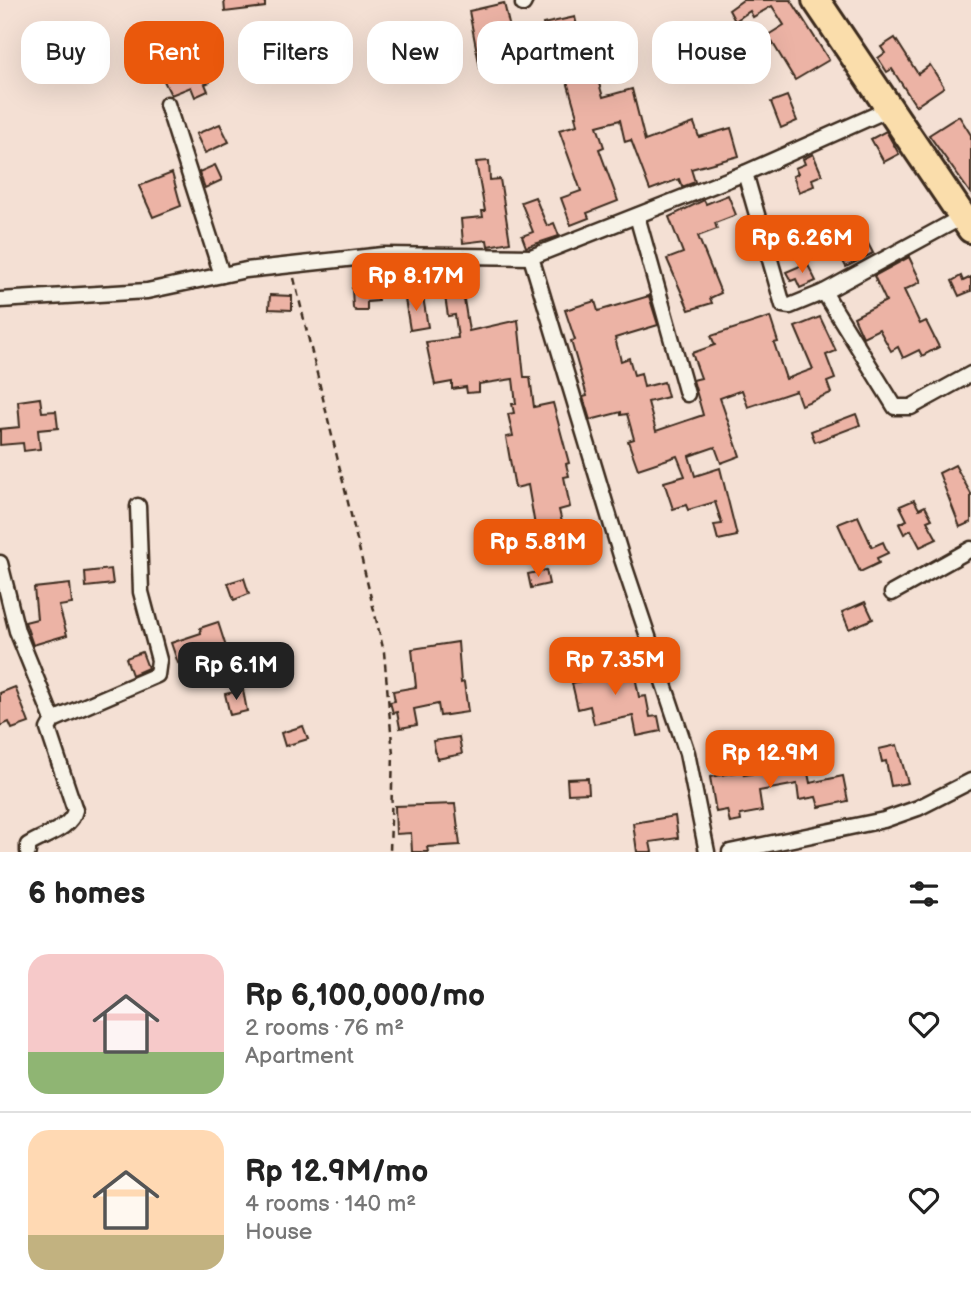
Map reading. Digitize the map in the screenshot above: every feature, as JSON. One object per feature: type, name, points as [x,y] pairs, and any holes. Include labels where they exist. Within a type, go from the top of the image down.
[{"type":"highway","points":[[816,0],[967,223]]},
{"type":"street","points":[[167,104],[222,275]]},
{"type":"street","points":[[0,300],[147,291],[222,275],[383,255],[530,257],[746,173],[890,109]]},
{"type":"street","points":[[746,173],[781,302],[790,306],[967,223]]},
{"type":"street","points":[[637,216],[687,394]]},
{"type":"street","points":[[530,257],[622,559],[687,753],[707,852]]},
{"type":"street","points":[[824,292],[895,407],[911,407],[971,374]]},
{"type":"street","points":[[28,852],[28,845],[66,825],[73,818],[75,810],[48,729],[53,720],[157,675],[159,671],[159,660],[141,592],[138,506]]},
{"type":"street","points":[[892,593],[971,549]]},
{"type":"street","points":[[0,562],[20,641],[53,720]]},
{"type":"street","points":[[730,852],[884,820],[918,808],[971,781]]},
{"type":"path","points":[[291,265],[384,652],[393,754],[390,852]]},
{"type":"building","points":[[224,0],[265,0],[265,7],[225,12]]},
{"type":"building","points":[[743,0],[791,0],[829,60],[795,80],[771,40],[771,33],[784,25],[772,6],[753,17],[750,11],[735,21],[729,10]]},
{"type":"building","points":[[504,3],[508,21],[477,21],[477,52],[469,11]]},
{"type":"building","points":[[575,17],[576,21],[557,21]]},
{"type":"building","points":[[895,38],[918,74],[930,65],[944,87],[916,106],[892,69],[887,72],[878,58],[885,53],[881,47]]},
{"type":"building","points":[[166,84],[205,84],[208,91],[195,97],[191,87],[171,95]]},
{"type":"building","points":[[568,84],[599,84],[603,97],[632,89],[645,141],[694,123],[699,137],[731,128],[739,156],[691,169],[695,182],[682,187],[679,179],[650,190],[631,140],[625,142],[620,120],[597,126],[604,147],[599,149],[618,201],[587,213],[589,218],[571,225],[561,198],[581,191],[559,130],[577,125]]},
{"type":"building","points":[[787,96],[797,121],[781,128],[771,102]]},
{"type":"building","points":[[959,116],[971,135],[971,194],[929,135]]},
{"type":"building","points":[[220,124],[229,142],[205,153],[196,134]]},
{"type":"building","points":[[886,131],[899,154],[884,162],[871,139]]},
{"type":"building","points":[[813,154],[822,175],[812,179],[814,186],[799,192],[793,176],[798,174],[795,168],[805,164],[803,159]]},
{"type":"building","points":[[489,161],[490,180],[500,179],[510,242],[488,246],[487,240],[463,243],[461,219],[483,217],[482,211],[485,211],[476,162]]},
{"type":"building","points":[[215,165],[222,180],[205,188],[199,172]]},
{"type":"building","points":[[172,173],[181,206],[153,217],[139,186]]},
{"type":"building","points":[[728,195],[736,215],[715,223],[717,229],[698,236],[721,293],[710,298],[712,303],[689,310],[667,259],[683,253],[669,217],[704,200],[706,204]]},
{"type":"building","points":[[535,197],[547,226],[554,223],[559,236],[526,247],[522,236],[533,232],[521,202]]},
{"type":"building","points":[[862,232],[873,253],[846,267],[835,246]]},
{"type":"building","points":[[909,257],[921,282],[904,290],[920,324],[926,321],[939,347],[922,356],[919,350],[903,358],[898,347],[891,351],[879,329],[863,337],[854,317],[886,301],[874,276]]},
{"type":"building","points":[[807,263],[816,281],[800,288],[796,279],[791,281],[786,272]]},
{"type":"building","points":[[961,276],[963,281],[971,277],[971,291],[959,296],[952,281]]},
{"type":"building","points":[[376,279],[378,301],[367,302],[367,311],[356,311],[353,308],[352,288],[361,288],[361,280]]},
{"type":"building","points":[[462,287],[469,331],[518,320],[524,377],[530,377],[534,407],[553,403],[569,463],[566,464],[569,476],[564,477],[570,507],[559,510],[567,543],[539,549],[528,485],[515,488],[506,437],[513,436],[508,414],[514,413],[512,404],[516,404],[513,379],[479,384],[479,392],[467,393],[466,387],[452,389],[452,382],[435,385],[426,342],[458,338],[455,315],[448,316],[444,290]]},
{"type":"building","points":[[270,295],[292,296],[292,310],[269,309]]},
{"type":"building","points":[[649,296],[658,325],[615,338],[621,361],[629,358],[634,375],[641,373],[644,387],[664,382],[668,397],[648,402],[656,431],[703,415],[693,380],[701,378],[692,353],[715,345],[711,336],[770,317],[778,342],[774,343],[786,379],[813,369],[795,327],[820,317],[836,351],[826,355],[835,379],[827,382],[831,393],[801,405],[796,391],[748,407],[742,390],[720,398],[740,456],[721,463],[715,447],[689,456],[695,476],[720,468],[737,536],[718,540],[714,525],[722,524],[715,502],[688,510],[686,505],[673,509],[664,482],[685,476],[677,456],[638,469],[628,441],[634,439],[627,414],[621,415],[621,412],[590,420],[583,397],[587,396],[571,341],[575,340],[565,310],[595,301],[598,311]]},
{"type":"building","points":[[423,297],[428,327],[410,330],[405,299]]},
{"type":"building","points":[[40,398],[42,412],[56,411],[58,428],[38,430],[40,449],[24,451],[23,443],[0,445],[0,429],[20,427],[18,401]]},
{"type":"building","points":[[856,414],[860,425],[815,442],[811,431]]},
{"type":"building","points":[[955,465],[971,494],[971,522],[960,527],[939,473]]},
{"type":"building","points":[[914,500],[919,509],[925,506],[932,519],[927,521],[937,539],[920,547],[911,530],[904,534],[899,524],[907,520],[900,506]]},
{"type":"building","points":[[858,516],[872,547],[883,542],[888,553],[877,558],[879,563],[860,572],[838,524]]},
{"type":"building","points":[[111,569],[113,584],[86,587],[85,572]]},
{"type":"building","points":[[546,570],[549,584],[531,588],[528,574]]},
{"type":"building","points":[[244,578],[249,594],[234,600],[228,583]]},
{"type":"building","points":[[70,584],[72,604],[59,606],[67,635],[33,645],[25,622],[37,619],[34,588]]},
{"type":"building","points":[[865,602],[873,619],[849,629],[842,612]]},
{"type":"building","points":[[218,622],[226,647],[178,663],[171,643],[201,633],[200,628]]},
{"type":"building","points":[[458,642],[461,683],[464,682],[468,712],[440,716],[438,704],[414,709],[417,725],[400,728],[397,712],[393,713],[390,702],[395,701],[393,691],[416,687],[412,649]]},
{"type":"building","points":[[142,652],[148,668],[132,675],[126,658]]},
{"type":"building","points":[[632,660],[639,697],[646,696],[650,717],[658,716],[661,731],[637,736],[633,716],[594,724],[590,706],[578,709],[572,683],[586,680],[584,672]]},
{"type":"building","points":[[15,687],[29,723],[12,729],[9,722],[0,726],[0,693]]},
{"type":"building","points":[[243,690],[247,711],[230,715],[225,694]]},
{"type":"building","points":[[303,726],[308,739],[285,746],[281,733]]},
{"type":"building","points":[[459,737],[462,754],[437,759],[433,741]]},
{"type":"building","points":[[897,745],[908,783],[891,786],[886,761],[882,762],[879,749]]},
{"type":"building","points":[[807,768],[810,783],[843,776],[848,801],[819,807],[816,797],[799,800],[797,784],[759,791],[762,811],[740,815],[741,821],[730,823],[727,810],[716,812],[710,777],[743,771],[744,775],[774,770],[774,774]]},
{"type":"building","points":[[588,778],[589,793],[568,794],[567,779]]},
{"type":"building","points":[[455,804],[460,845],[427,847],[428,852],[412,852],[411,833],[396,834],[395,806]]},
{"type":"building","points":[[675,816],[678,838],[650,842],[652,852],[637,852],[633,823]]}]
